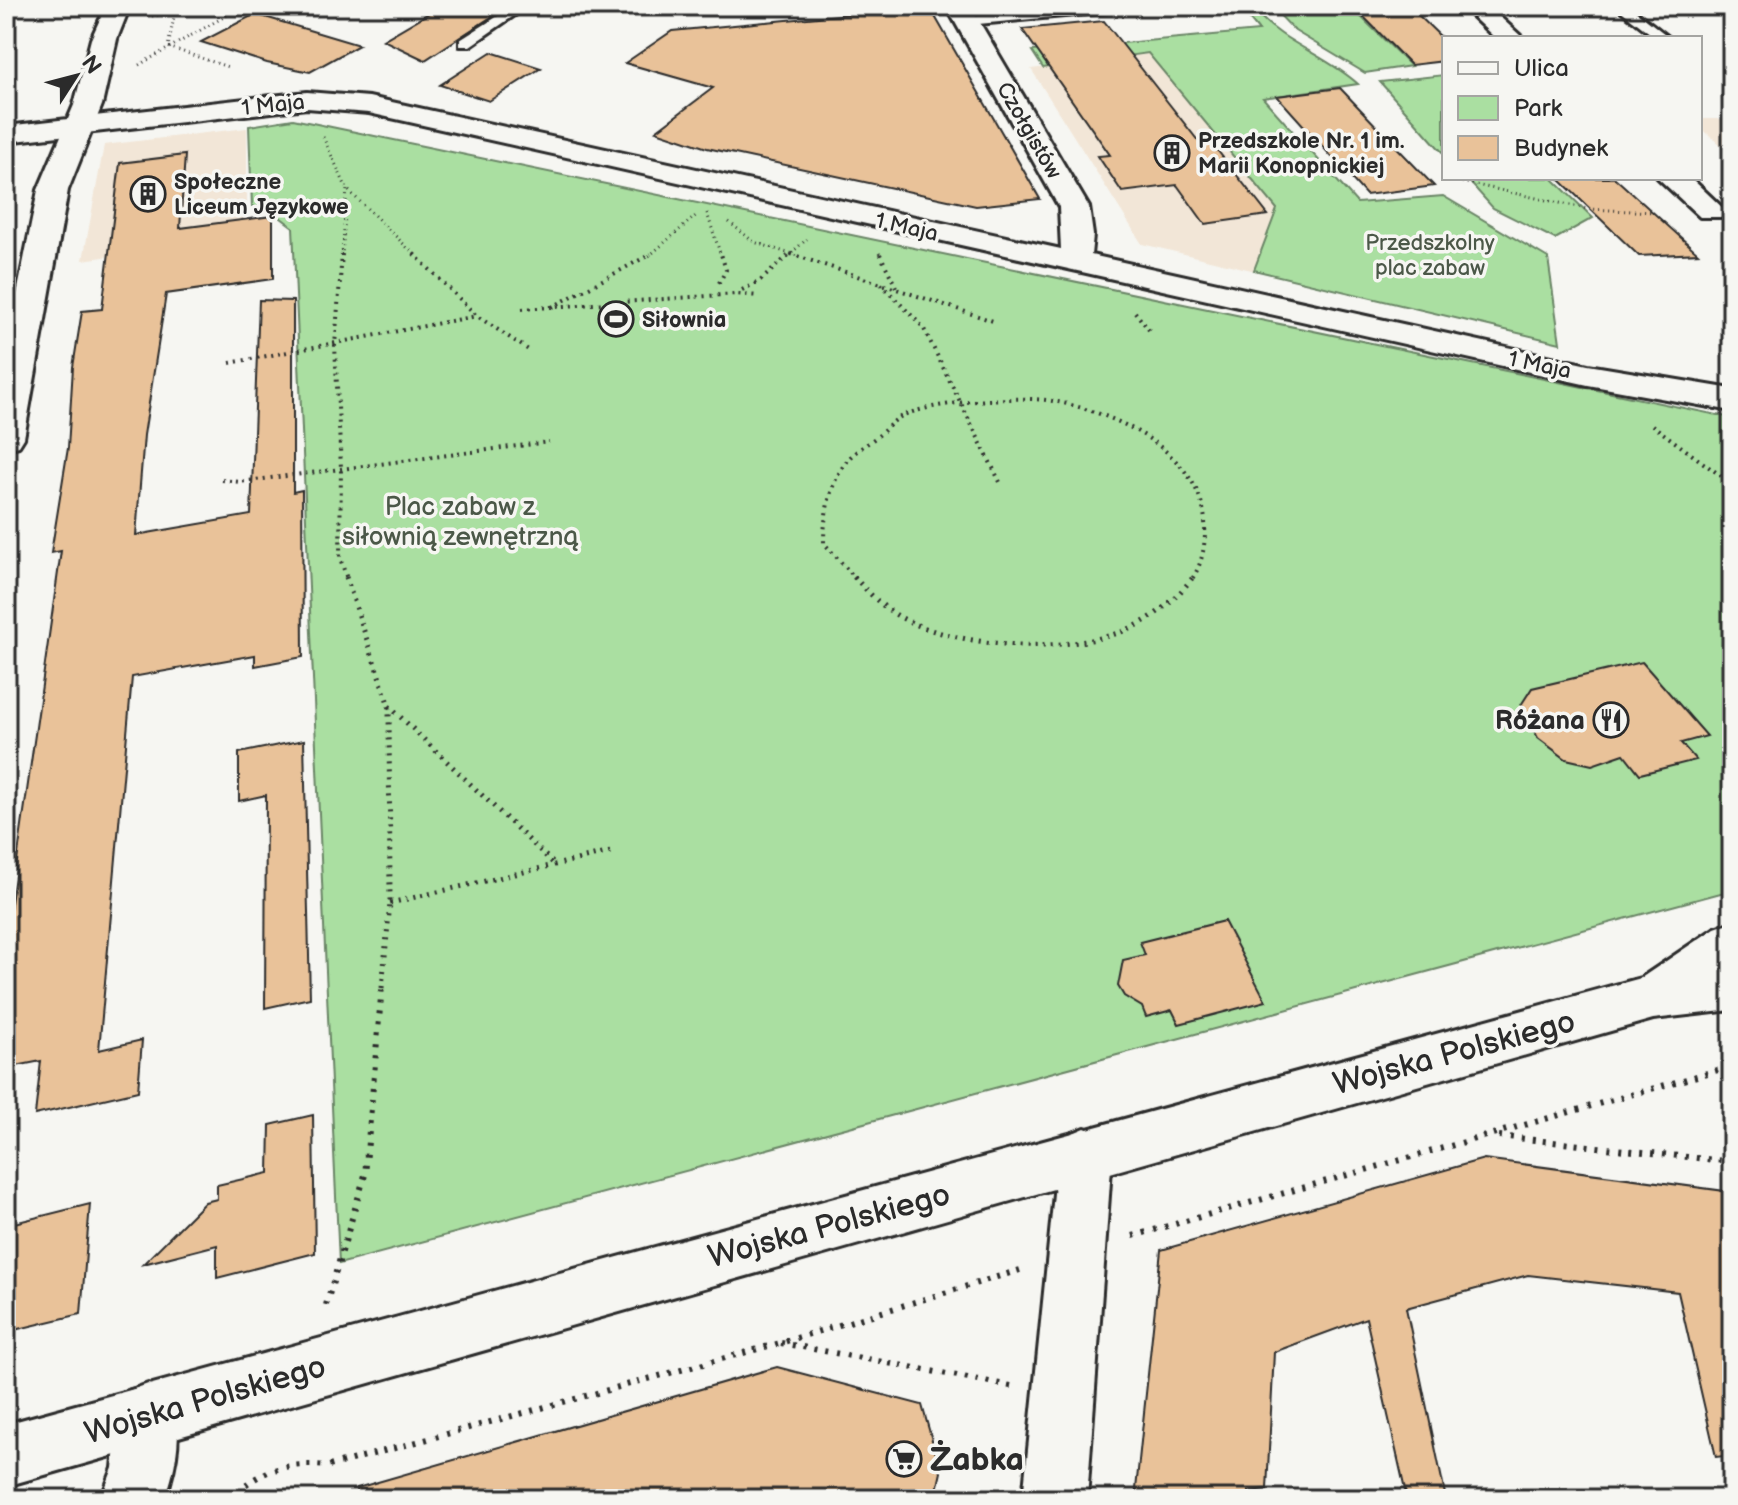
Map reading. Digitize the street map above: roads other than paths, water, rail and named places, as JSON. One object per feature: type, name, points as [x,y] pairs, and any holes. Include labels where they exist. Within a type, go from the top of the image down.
[{"type":"street","points":[[6,438],[53,190],[79,126],[119,6]]},
{"type":"street","points":[[1473,6],[1508,36]]},
{"type":"street","name":"Czołgistów","points":[[963,14],[1074,207],[1078,235],[1075,260]]},
{"type":"street","name":"1 Maja","points":[[6,134],[307,100],[369,105],[1588,375],[1732,400]]},
{"type":"street","points":[[1675,180],[1711,211]]},
{"type":"street","name":"Wojska Polskiego","points":[[1653,997],[1732,943]]},
{"type":"street","name":"Wojska Polskiego","points":[[6,1455],[1653,997],[1732,988]]},
{"type":"street","points":[[1055,1499],[1085,1154]]},
{"type":"street","points":[[133,1499],[144,1468],[148,1414]]},
{"type":"lane","points":[[465,43],[522,6]]},
{"type":"lane","points":[[963,14],[1131,6]]},
{"type":"lane","points":[[1621,6],[1661,36]]},
{"type":"place","name":"Przedszkole Nr. 1 im. Marii Konopnickiej","points":[[1172,153]]},
{"type":"place","name":"Społeczne Liceum Językowe","points":[[148,194]]},
{"type":"place","name":"Siłownia","points":[[616,319]]},
{"type":"place","name":"Różana","points":[[1611,720]]},
{"type":"place","name":"Żabka","points":[[904,1459]]},
{"type":"park label","name":"Przedszkolny plac zabaw","points":[[1430,254]]},
{"type":"park label","name":"Plac zabaw z siłownią zewnętrzną","points":[[460,521]]}]
